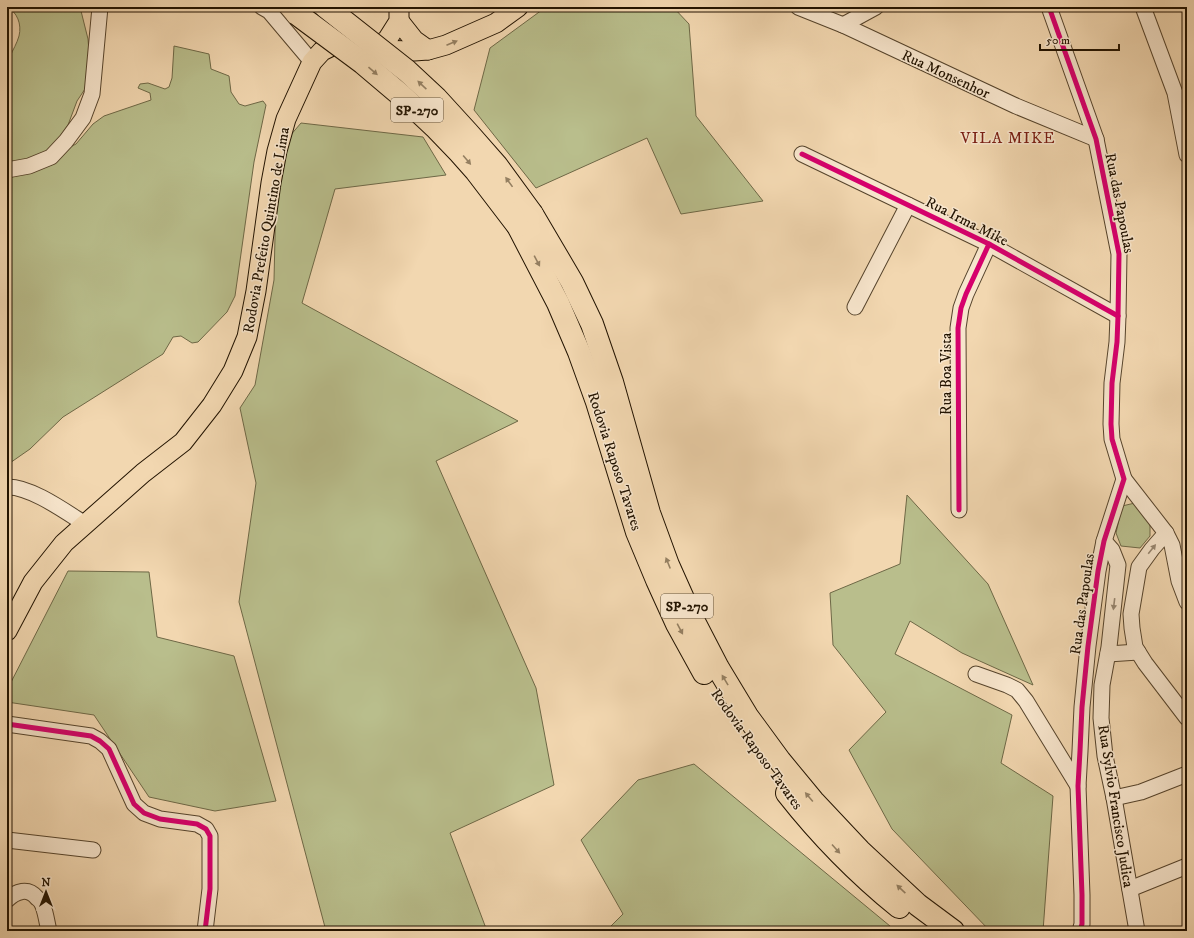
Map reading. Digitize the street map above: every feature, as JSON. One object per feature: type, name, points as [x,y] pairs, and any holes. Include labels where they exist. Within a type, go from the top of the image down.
[{"type":"highway","name":"Rodovia Raposo Tavares","points":[[286,7],[363,63],[402,96],[435,127],[525,220],[572,282],[592,324],[612,382],[649,512],[668,565],[686,605],[718,668],[747,716],[780,761],[813,801],[860,851],[918,905],[953,931]]},
{"type":"highway","name":"Rodovia Raposo Tavares","points":[[326,7],[407,71],[436,98],[497,166],[525,220],[579,352],[597,402],[637,532],[677,624],[708,681],[732,719],[769,771],[802,812],[846,859],[883,894],[929,931]]},
{"type":"main road","points":[[372,50],[414,52],[446,45],[496,23],[518,7]]},
{"type":"main road","points":[[399,14],[414,40],[428,50]]},
{"type":"main road","points":[[372,50],[387,40],[399,14]]},
{"type":"main road","name":"Rodovia Prefeito Quintino de Lima","points":[[7,630],[33,582],[64,543],[143,473],[183,442],[212,405],[233,371],[247,337],[256,291],[271,184],[277,151],[286,119],[312,62],[322,51],[336,44],[372,50]]},
{"type":"street","points":[[7,170],[29,166],[51,157],[84,118],[92,94],[100,7]]},
{"type":"street","points":[[262,7],[269,11],[312,62]]},
{"type":"street","name":"Rua Monsenhor","points":[[798,7],[843,25],[1016,106],[1096,138]]},
{"type":"street","points":[[843,25],[876,7]]},
{"type":"street","name":"Rua das Papoulas","points":[[1050,7],[1096,138],[1119,254],[1117,342],[1112,383],[1111,424],[1112,439],[1124,479],[1104,541],[1098,571],[1082,707],[1078,786],[1082,895],[1082,924],[1080,931]]},
{"type":"street","points":[[1143,7],[1175,93],[1187,155]]},
{"type":"street","name":"Rua Irma Mike","points":[[802,154],[989,244],[1118,316]]},
{"type":"street","points":[[855,307],[908,205]]},
{"type":"street","name":"Rua Boa Vista","points":[[958,510],[958,328],[961,308],[966,294],[989,244]]},
{"type":"street","points":[[1124,479],[1169,539],[1187,559]]},
{"type":"street","points":[[7,487],[14,486],[39,496],[85,524]]},
{"type":"street","points":[[1169,539],[1179,581],[1187,602]]},
{"type":"street","points":[[1169,539],[1152,549],[1139,566],[1131,614],[1132,628],[1135,647],[1144,663],[1187,718]]},
{"type":"street","name":"Rua Sylvio Francisco Judica","points":[[1104,541],[1112,550],[1118,565],[1108,654],[1102,684],[1101,718],[1105,756],[1114,798],[1137,931]]},
{"type":"street","points":[[1108,654],[1138,652]]},
{"type":"street","points":[[976,674],[1007,684],[1017,690],[1078,786]]},
{"type":"street","points":[[7,724],[96,738],[109,748],[134,804],[144,813],[160,819],[197,824],[206,829],[210,836],[210,889],[205,931]]},
{"type":"street","points":[[1114,798],[1141,792],[1187,774]]},
{"type":"street","points":[[7,840],[93,850]]},
{"type":"street","points":[[1130,889],[1187,866]]},
{"type":"street","points":[[7,900],[20,891],[28,891],[35,895],[42,904],[49,931]]},
{"type":"green space","points":[[7,7],[80,7],[88,39],[90,65],[85,89],[77,101],[68,125],[55,144],[64,150],[76,144],[93,124],[104,116],[151,100],[150,93],[138,88],[140,84],[148,83],[165,89],[169,87],[172,78],[174,46],[209,54],[211,69],[229,76],[231,92],[239,104],[245,106],[263,101],[266,105],[254,162],[235,296],[227,312],[198,342],[192,343],[181,336],[173,337],[163,354],[63,417],[30,449],[7,465],[7,56],[10,56],[16,44],[20,27],[16,15]]},
{"type":"green space","points":[[546,7],[673,7],[689,24],[696,116],[763,201],[681,214],[647,138],[536,188],[474,110],[490,48]]},
{"type":"green space","points":[[301,123],[423,137],[446,175],[335,189],[302,303],[518,421],[436,461],[536,688],[554,785],[450,833],[487,931],[326,931],[239,602],[256,483],[240,408],[255,385],[274,280],[277,151]]},
{"type":"green space","points":[[907,495],[988,584],[1033,685],[962,653],[910,621],[895,654],[1012,715],[1001,763],[1053,796],[1043,931],[990,931],[892,829],[849,750],[886,712],[833,645],[830,593],[900,564]]},
{"type":"green space","points":[[1135,503],[1150,522],[1150,536],[1140,548],[1121,546],[1116,533],[1122,506]]},
{"type":"green space","points":[[68,571],[149,572],[157,637],[234,656],[276,801],[215,811],[149,797],[94,715],[7,702],[7,690]]},
{"type":"green space","points":[[694,764],[896,931],[606,931],[623,914],[581,840],[638,780]]},
{"type":"cycle path","points":[[1049,7],[1096,139],[1119,254],[1117,342],[1112,383],[1111,424],[1112,439],[1124,479],[1104,541],[1098,571],[1082,707],[1078,786],[1082,895],[1082,924],[1080,931]]},
{"type":"cycle path","points":[[802,154],[989,244],[1118,316]]},
{"type":"cycle path","points":[[959,510],[958,328],[961,308],[966,294],[989,244]]},
{"type":"cycle path","points":[[7,724],[91,736],[100,741],[109,749],[134,804],[144,813],[160,819],[197,824],[206,829],[210,836],[210,889],[205,931]]},
{"type":"district","name":"VILA MIKE","points":[[1008,137]]}]
